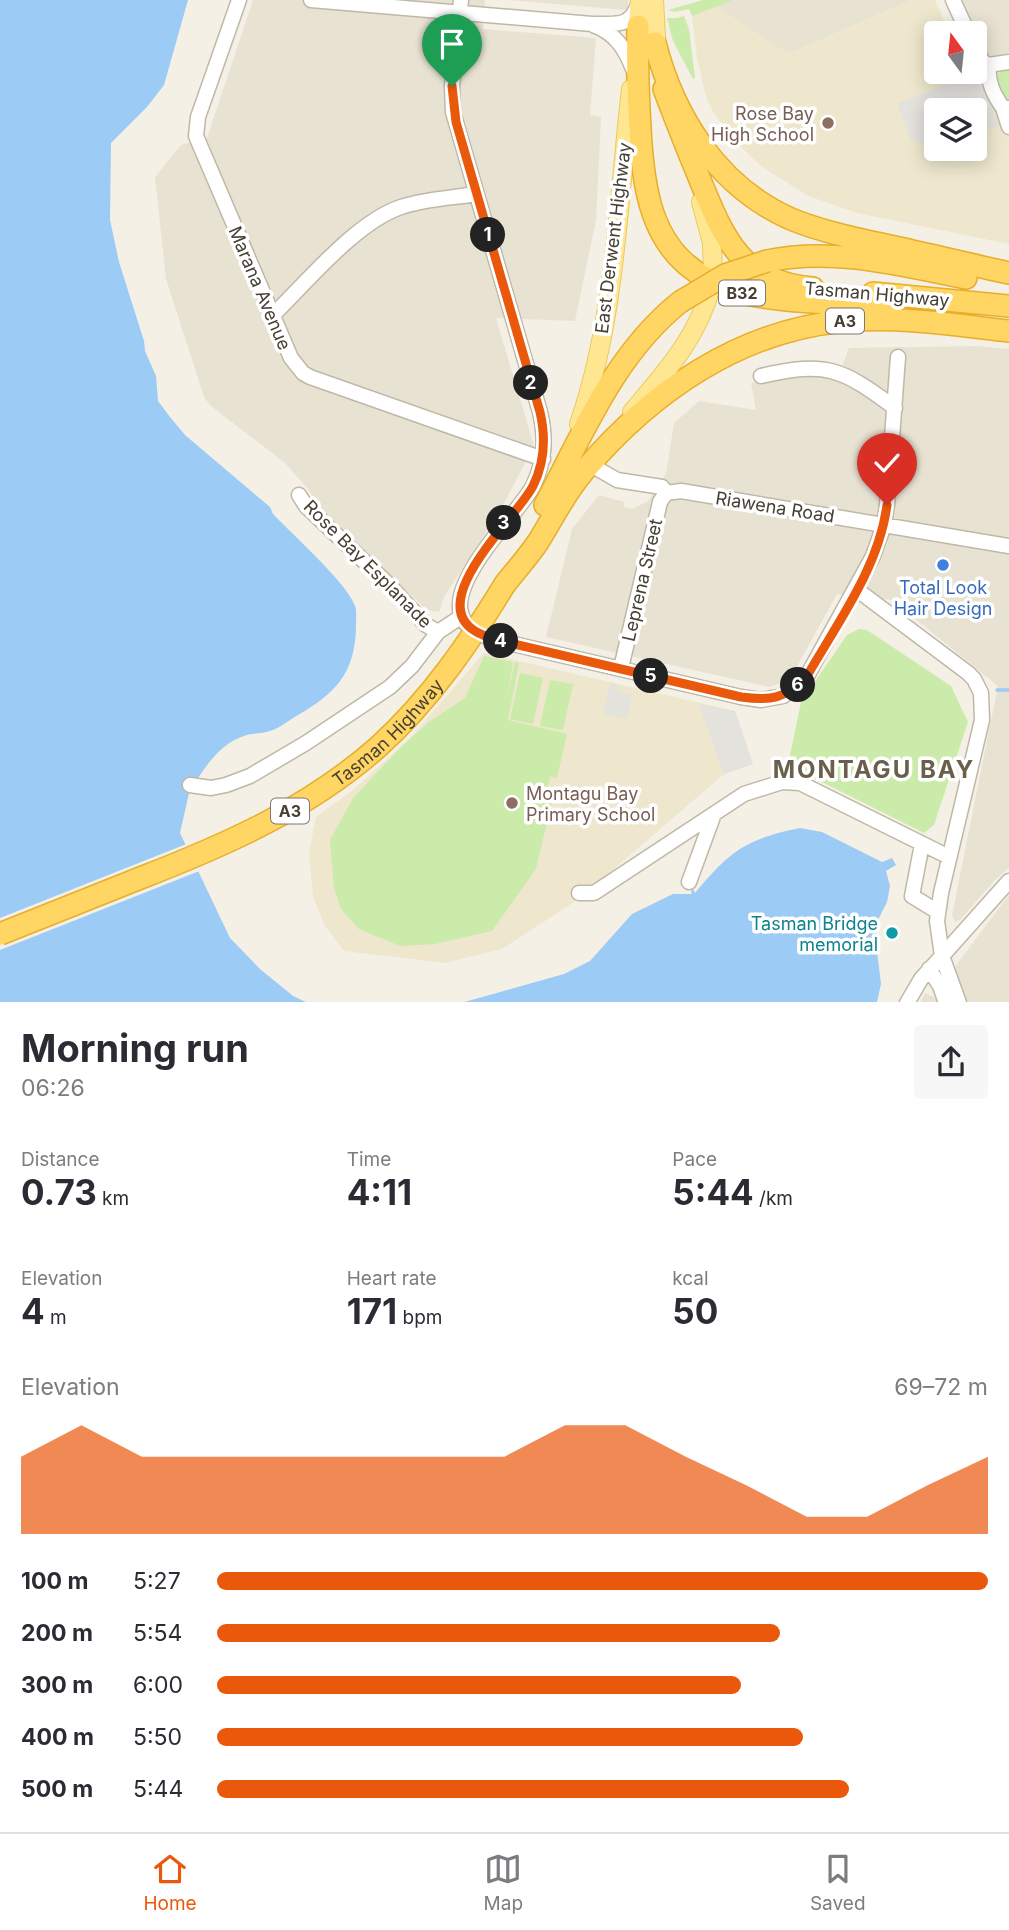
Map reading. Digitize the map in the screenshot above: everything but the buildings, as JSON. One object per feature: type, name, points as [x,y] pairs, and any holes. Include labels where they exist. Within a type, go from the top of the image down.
[{"type":"highway","name":"B32","points":[[638,26],[639,112],[645,188],[658,228],[671,249],[689,267],[727,289],[755,296],[917,310],[1009,325]]},
{"type":"highway","points":[[655,43],[669,86],[694,135],[723,172],[757,199],[790,219],[831,232],[1009,273]]},
{"type":"highway","name":"Tasman Highway","points":[[664,89],[721,230],[748,264],[778,282],[792,286],[1009,306]]},
{"type":"highway","name":"Tasman Highway","points":[[0,934],[231,842],[294,809],[337,780],[377,747],[422,702],[458,658],[505,584],[563,470],[620,367],[648,331],[680,302],[725,275],[767,261],[803,255],[845,257],[1009,286]]},
{"type":"highway","name":"Tasman Highway","points":[[505,584],[536,545],[560,504],[636,418],[680,381],[725,355],[769,337],[824,323],[883,319],[1009,334]]},
{"type":"highway","name":"Tasman Highway","points":[[591,469],[644,421],[696,382],[743,358],[780,345],[829,333],[903,327],[1009,334]]},
{"type":"main road","name":"East Derwent Highway","points":[[563,470],[591,387],[606,316],[640,0]]},
{"type":"main road","points":[[654,0],[655,43],[664,89]]},
{"type":"main road","name":"A3","points":[[591,469],[685,348],[702,317],[712,281],[713,255],[709,230],[677,140],[664,89]]},
{"type":"street","name":"Marana Avenue","points":[[239,0],[198,117],[195,136],[291,358],[303,373],[310,377],[543,458]]},
{"type":"street","points":[[311,0],[461,6],[592,24],[628,21],[640,0]]},
{"type":"street","points":[[953,0],[963,21]]},
{"type":"street","points":[[461,6],[452,86],[453,111],[540,412],[544,436],[543,458],[529,493],[500,527],[466,581],[460,597],[462,616],[475,631],[494,639],[741,697],[761,699],[783,696],[807,676],[873,556],[884,525],[898,358]]},
{"type":"street","points":[[592,24],[615,38],[625,50],[633,69]]},
{"type":"street","points":[[1009,62],[989,65],[991,88],[1006,108],[1009,127]]},
{"type":"street","points":[[273,315],[352,238],[384,215],[414,204],[476,194]]},
{"type":"street","points":[[761,376],[818,367],[844,374],[895,408]]},
{"type":"street","name":"Riawena Road","points":[[591,469],[617,481],[662,487],[666,493],[681,491],[1009,546]]},
{"type":"street","name":"Leprena Street","points":[[621,668],[660,502],[666,493]]},
{"type":"street","name":"Rose Bay Esplanade","points":[[299,495],[306,506],[390,586],[426,625],[438,632]]},
{"type":"street","points":[[856,589],[968,673],[979,686],[982,701],[981,727],[948,857],[938,912],[937,929],[942,956],[959,1002]]},
{"type":"street","points":[[190,785],[211,788],[226,785],[250,776],[306,743],[390,687],[412,666],[438,632],[462,616]]},
{"type":"street","points":[[579,893],[594,893],[744,794],[782,782],[800,783],[948,857]]},
{"type":"street","points":[[689,882],[714,814]]},
{"type":"street","points":[[922,844],[912,896],[938,912]]},
{"type":"street","points":[[908,1002],[929,969],[1009,880]]},
{"type":"street","points":[[929,969],[940,986],[946,1002]]},
{"type":"shaded area","points":[[253,0],[485,0],[483,29],[596,38],[590,115],[601,117],[596,220],[575,321],[496,318],[534,446],[499,513],[444,597],[439,612],[427,610],[322,512],[308,489],[285,463],[211,406],[204,397],[166,279],[155,177],[181,145],[207,138]]},
{"type":"shaded area","points":[[511,0],[628,0],[628,7],[625,10]]},
{"type":"shaded area","points":[[733,0],[912,0],[788,54],[716,6]]},
{"type":"shaded area","name":"Rose Bay High School","points":[[912,0],[935,0],[945,21],[924,21],[924,84],[987,84],[987,72],[1009,67],[1009,244],[857,213],[808,196],[761,166],[714,114],[706,97],[697,58],[692,16],[716,6],[788,54]]},
{"type":"shaded area","points":[[961,0],[1009,0],[1009,53],[992,57],[987,54],[987,21],[971,21]]},
{"type":"shaded area","points":[[950,84],[985,84],[997,111],[993,112],[999,126],[987,130],[987,98],[924,98],[924,145],[910,138],[897,103]]},
{"type":"shaded area","points":[[976,346],[1009,349],[1009,868],[961,919],[955,922],[952,915],[998,686],[892,600],[837,594],[790,679],[770,687],[546,637],[572,529],[599,495],[624,502],[624,507],[633,509],[648,501],[666,474],[674,423],[699,401],[756,410],[751,383],[810,372],[837,379],[849,348]]},
{"type":"shaded area","name":"Montagu Bay Primary School","points":[[484,653],[735,711],[753,764],[724,774],[579,899],[502,949],[445,963],[344,951],[325,926],[313,897],[309,854],[316,817],[353,790],[410,738]]},
{"type":"shaded area","points":[[610,683],[618,685],[617,691],[632,695],[627,719],[603,714]]},
{"type":"shaded area","points":[[699,704],[735,711],[753,764],[724,774]]},
{"type":"shaded area","points":[[1009,895],[1009,1002],[920,1002],[925,993],[935,998]]},
{"type":"green space","points":[[703,0],[733,0],[692,16],[689,9],[675,12],[668,10]]},
{"type":"green space","points":[[684,16],[689,29],[693,79],[673,41],[667,18]]},
{"type":"green space","points":[[1009,67],[1009,100],[998,93],[996,78],[1003,69]]},
{"type":"green space","points":[[859,629],[867,630],[951,686],[968,722],[934,825],[924,833],[788,765],[801,702],[847,635]]},
{"type":"green space","points":[[484,656],[513,662],[507,696],[515,662],[519,663],[508,720],[567,734],[557,778],[550,776],[547,791],[554,793],[536,869],[492,931],[435,944],[400,946],[359,929],[341,909],[334,888],[330,840],[353,798],[402,746],[429,722],[465,698]]},
{"type":"green space","points":[[520,673],[543,678],[533,724],[510,719]]},
{"type":"green space","points":[[550,680],[573,684],[563,730],[540,726]]},
{"type":"water","points":[[0,0],[188,0],[164,85],[147,107],[111,143],[110,220],[119,262],[145,351],[156,376],[158,401],[185,435],[270,507],[273,514],[331,572],[350,597],[356,616],[352,657],[333,690],[274,730],[237,739],[218,753],[198,778],[192,780],[180,833],[230,938],[260,969],[293,996],[306,1002],[0,1002]]},
{"type":"water","points":[[800,828],[822,832],[882,862],[892,858],[896,865],[886,871],[890,886],[887,902],[878,920],[876,943],[881,984],[877,1002],[465,1002],[564,974],[590,961],[632,914],[673,894],[692,894],[693,889],[695,893],[740,849],[781,832]]},
{"type":"pier","points":[[189,843],[202,870],[0,950],[0,918]]},
{"type":"waterway","points":[[997,690],[1009,690]]},
{"type":"place","name":"Rose Bay High School","points":[[828,123]]},
{"type":"place","name":"Total Look Hair Design","points":[[943,565]]},
{"type":"place","name":"Montagu Bay Primary School","points":[[512,803]]},
{"type":"place","name":"Tasman Bridge memorial","points":[[892,933]]},
{"type":"district","name":"MONTAGU BAY","points":[[874,769]]},
{"type":"route","points":[[452,86],[453,111],[540,412],[544,436],[543,458],[529,493],[491,541],[462,590],[460,611],[469,626],[475,631],[505,642],[741,697],[761,699],[783,696],[807,676],[856,589],[880,538],[887,505]]}]
